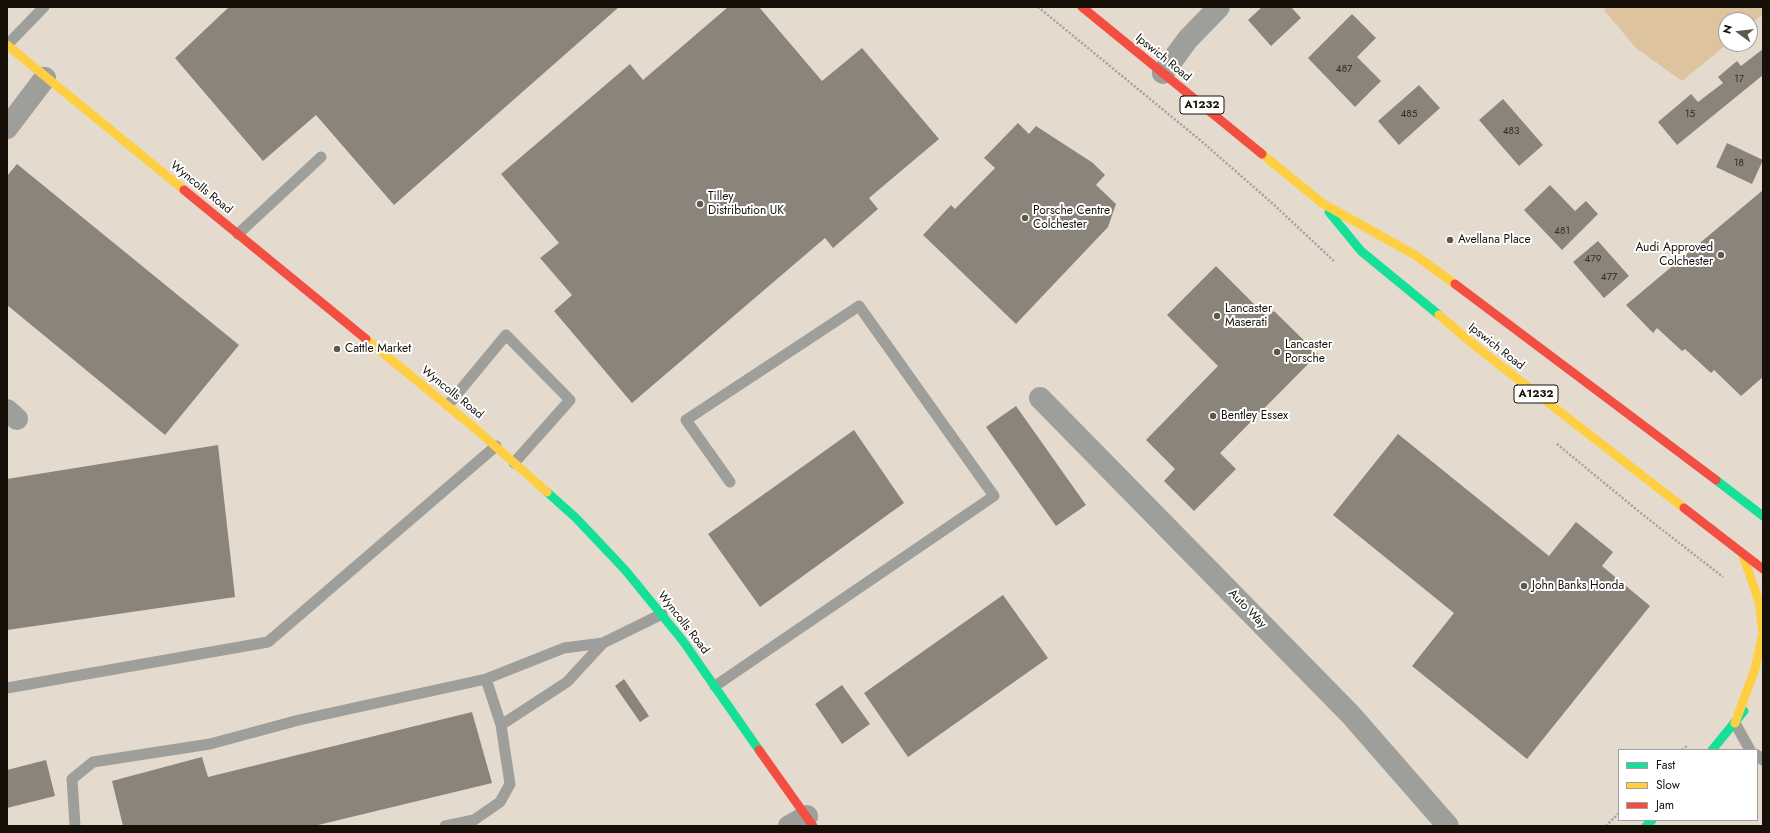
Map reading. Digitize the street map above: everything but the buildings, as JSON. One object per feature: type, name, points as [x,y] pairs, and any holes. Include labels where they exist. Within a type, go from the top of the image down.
[{"type":"main road","name":"Ipswich Road","points":[[1082,7],[1322,203],[1415,255],[1563,364],[1763,516]]},
{"type":"main road","name":"Wyncolls Road","points":[[7,45],[45,78],[448,405],[576,518],[626,571],[683,641],[716,686],[803,823]]},
{"type":"main road","name":"Ipswich Road","points":[[1322,203],[1361,251],[1479,350],[1763,569]]},
{"type":"main road","points":[[1735,723],[1755,668],[1763,632],[1759,602],[1743,555]]},
{"type":"main road","points":[[1713,749],[1754,698]]},
{"type":"street","points":[[1163,73],[1188,39],[1219,7]]},
{"type":"street","points":[[7,128],[45,78]]},
{"type":"street","name":"Auto Way","points":[[1040,398],[1352,715],[1448,826]]},
{"type":"lane","points":[[7,45],[44,7]]},
{"type":"lane","points":[[238,234],[322,157]]},
{"type":"lane","points":[[716,686],[994,496],[859,306],[686,420],[730,482]]},
{"type":"lane","points":[[448,405],[506,335],[570,400],[514,463]]},
{"type":"lane","points":[[7,688],[268,642],[496,446]]},
{"type":"lane","points":[[75,826],[72,779],[93,762],[210,744],[306,718],[486,679],[564,648],[602,643],[662,614]]},
{"type":"lane","points":[[501,725],[567,682],[602,643]]},
{"type":"lane","points":[[445,826],[474,820],[500,802],[510,784],[501,725],[486,679]]},
{"type":"lane","points":[[1735,723],[1749,749]]},
{"type":"path","points":[[1038,7],[1200,140],[1341,266]]},
{"type":"path","points":[[1552,440],[1642,514],[1724,578]]},
{"type":"path","points":[[1683,749],[1688,744]]},
{"type":"path","points":[[1606,826],[1618,814]]},
{"type":"shaded area","points":[[1607,7],[1763,7],[1763,14],[1758,18],[1758,12],[1718,12],[1718,51],[1682,81],[1636,48],[1604,10]]},
{"type":"traffic: fast","points":[[1329,212],[1361,251],[1439,315]]},
{"type":"traffic: fast","points":[[1716,480],[1763,516]]},
{"type":"traffic: fast","points":[[547,492],[576,518],[626,571],[683,641],[759,750]]},
{"type":"traffic: fast","points":[[1713,749],[1744,711]]},
{"type":"traffic: fast","points":[[1646,826],[1651,821]]},
{"type":"traffic: slow","points":[[7,45],[184,190]]},
{"type":"traffic: slow","points":[[1262,154],[1322,203],[1415,255],[1455,284]]},
{"type":"traffic: slow","points":[[1439,315],[1479,349],[1684,508]]},
{"type":"traffic: slow","points":[[366,339],[477,430],[547,492]]},
{"type":"traffic: slow","points":[[1735,723],[1755,669],[1763,633],[1759,602],[1743,555]]},
{"type":"traffic: jam","points":[[1082,7],[1262,154]]},
{"type":"traffic: jam","points":[[184,190],[366,339]]},
{"type":"traffic: jam","points":[[1455,284],[1716,480]]},
{"type":"traffic: jam","points":[[1684,508],[1763,569]]},
{"type":"traffic: jam","points":[[759,750],[813,826]]},
{"type":"place","name":"Tilley Distribution UK","points":[[700,204]]},
{"type":"place","name":"Porsche Centre Colchester","points":[[1025,218]]},
{"type":"place","name":"Avellana Place","points":[[1450,240]]},
{"type":"place","name":"Audi Approved Colchester","points":[[1721,255]]},
{"type":"place","name":"Lancaster Maserati","points":[[1217,316]]},
{"type":"place","name":"Cattle Market","points":[[337,349]]},
{"type":"place","name":"Lancaster Porsche","points":[[1277,352]]},
{"type":"place","name":"Bentley Essex","points":[[1213,416]]},
{"type":"place","name":"John Banks Honda","points":[[1524,586]]}]
